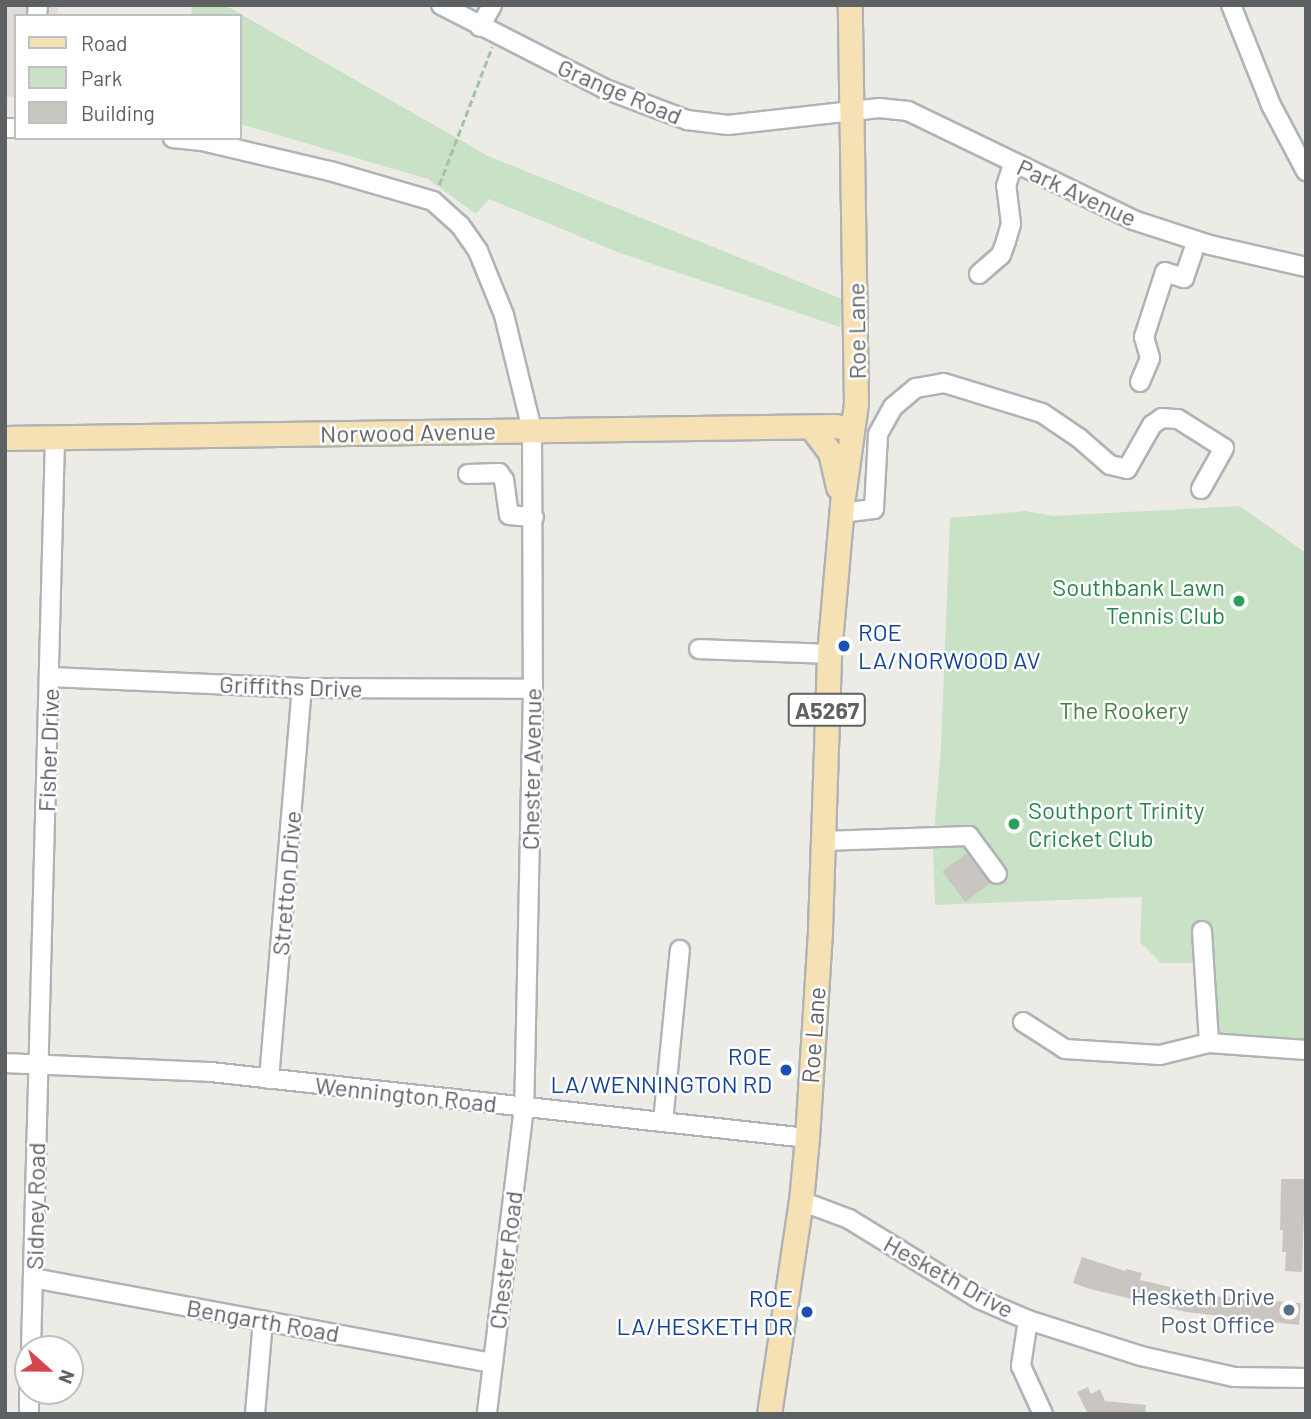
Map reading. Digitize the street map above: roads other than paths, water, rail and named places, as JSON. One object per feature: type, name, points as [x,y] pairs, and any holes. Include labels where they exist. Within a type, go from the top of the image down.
[{"type":"main road","name":"Roe Lane","points":[[769,1414],[801,1201],[807,1138],[829,654],[841,508],[856,403],[854,111],[850,5]]},
{"type":"main road","name":"Norwood Avenue","points":[[5,438],[811,427],[852,429]]},
{"type":"main road","points":[[811,427],[830,452],[841,508]]},
{"type":"street","name":"Grange Road","points":[[441,5],[605,89],[687,120],[728,125],[854,111]]},
{"type":"street","points":[[488,31],[492,5]]},
{"type":"street","points":[[1231,5],[1271,105],[1306,171]]},
{"type":"street","name":"Park Avenue","points":[[854,111],[908,111],[1133,220],[1197,241],[1306,267]]},
{"type":"street","name":"Chester Avenue","points":[[192,140],[330,171],[432,201],[460,225],[478,251],[504,315],[532,430],[533,689],[524,1107]]},
{"type":"street","points":[[979,274],[1001,255],[1006,241],[1011,224],[1006,186],[1014,162]]},
{"type":"street","points":[[1140,382],[1150,358],[1144,337],[1165,272],[1184,278],[1197,241]]},
{"type":"street","points":[[841,508],[874,509],[878,434],[893,407],[916,388],[944,383],[997,397],[1042,413],[1079,439],[1110,466],[1127,469],[1152,425],[1162,418],[1178,419],[1224,448],[1201,489]]},
{"type":"street","name":"Fisher Drive","points":[[38,1063],[55,437]]},
{"type":"street","points":[[468,474],[499,473],[504,480],[509,515],[534,517]]},
{"type":"street","points":[[699,649],[829,654]]},
{"type":"street","name":"Griffiths Drive","points":[[50,677],[302,688],[533,689]]},
{"type":"street","name":"Stretton Drive","points":[[270,1079],[302,688]]},
{"type":"street","points":[[822,841],[969,836],[997,874]]},
{"type":"street","points":[[1202,931],[1209,1043]]},
{"type":"street","points":[[663,1122],[680,950]]},
{"type":"street","points":[[1023,1022],[1065,1048],[1160,1055],[1209,1043],[1306,1050]]},
{"type":"street","name":"Wennington Road","points":[[5,1063],[211,1072],[807,1138]]},
{"type":"street","name":"Sidney Road","points":[[31,1335],[38,1063]]},
{"type":"street","name":"Chester Road","points":[[487,1414],[524,1107]]},
{"type":"street","name":"Hesketh Drive","points":[[801,1201],[849,1219],[979,1299],[1028,1320],[1141,1356],[1234,1377],[1306,1378]]},
{"type":"street","name":"Bengarth Road","points":[[33,1278],[493,1363]]},
{"type":"street","points":[[1028,1320],[1021,1366],[1043,1414]]},
{"type":"street","points":[[255,1414],[263,1321]]},
{"type":"place","name":"Southbank Lawn Tennis Club","points":[[1239,601]]},
{"type":"place","name":"ROE LA/NORWOOD AV","points":[[844,646]]},
{"type":"place","name":"Southport Trinity Cricket Club","points":[[1014,824]]},
{"type":"place","name":"ROE LA/WENNINGTON RD","points":[[786,1070]]},
{"type":"place","name":"Hesketh Drive Post Office","points":[[1289,1310]]},
{"type":"place","name":"ROE LA/HESKETH DR","points":[[807,1312]]},
{"type":"park label","name":"The Rookery","points":[[1124,710]]}]
